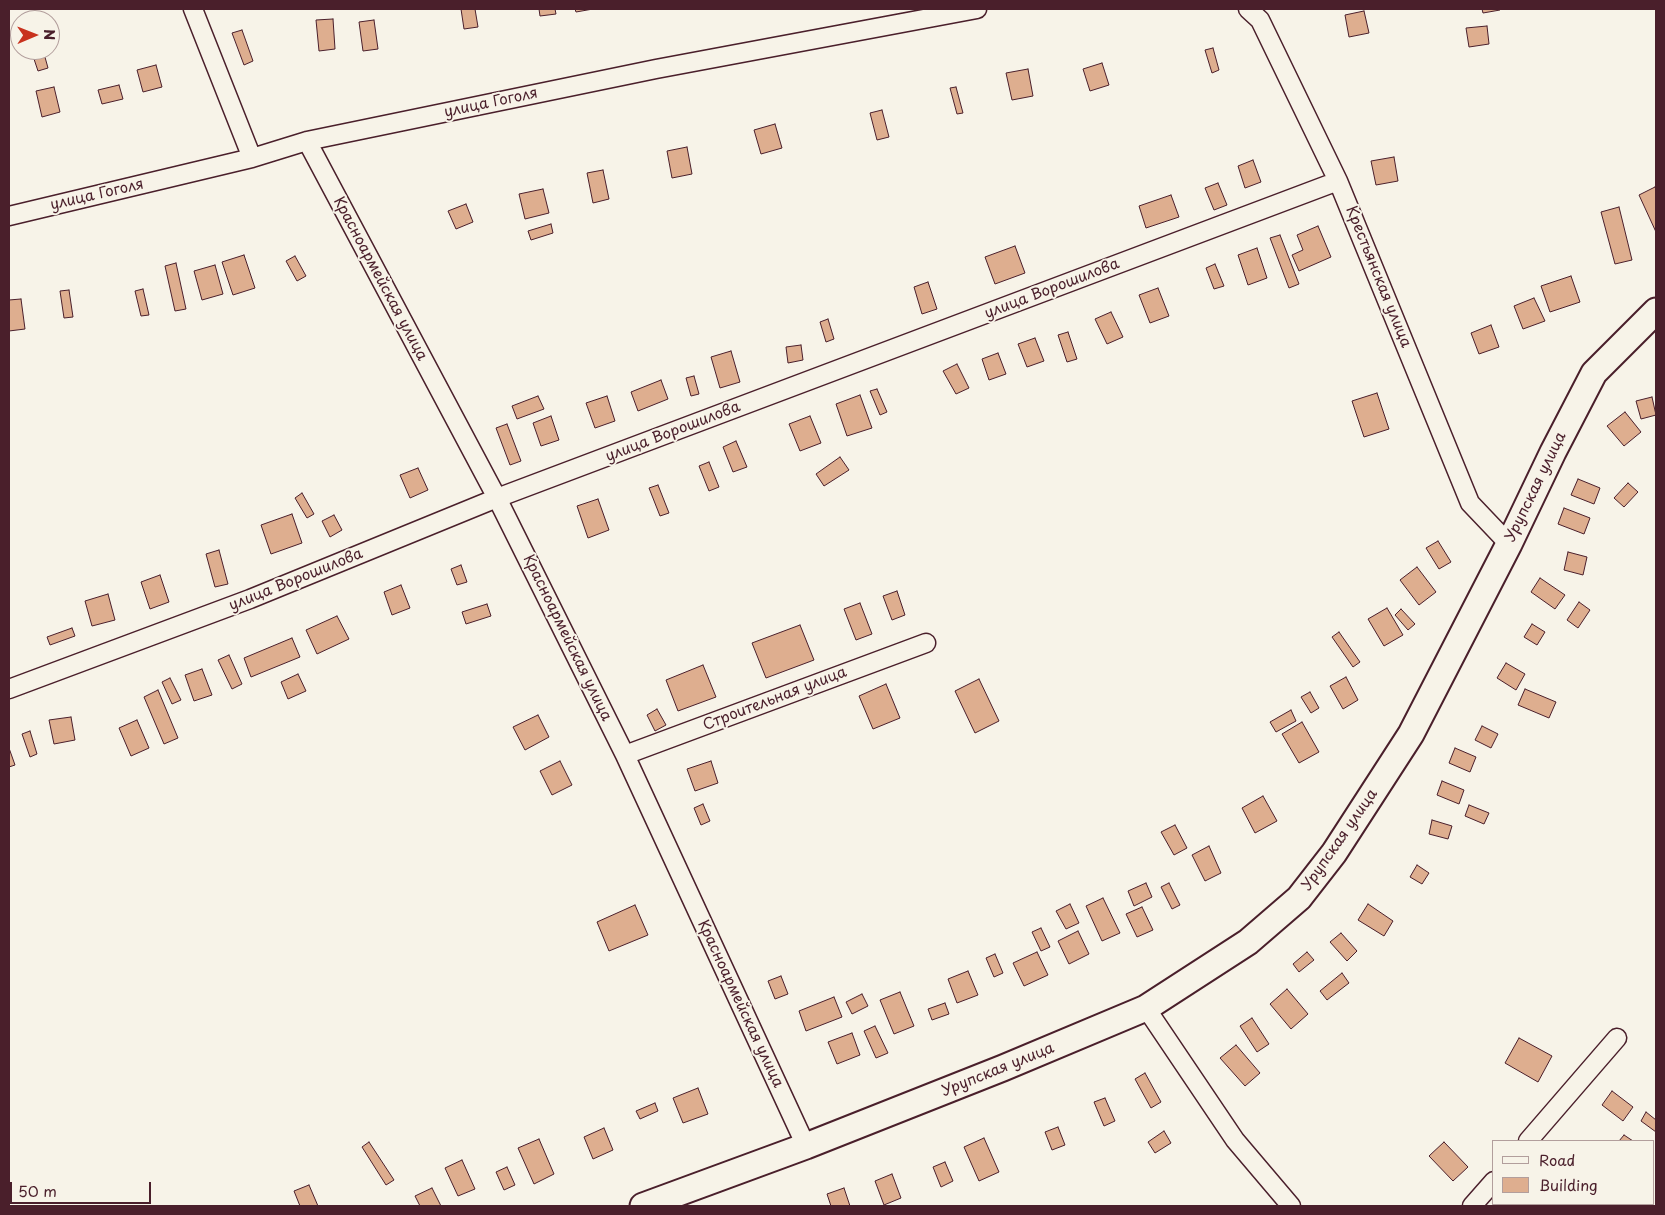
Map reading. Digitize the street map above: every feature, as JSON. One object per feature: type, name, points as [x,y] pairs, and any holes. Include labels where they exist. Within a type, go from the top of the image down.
[{"type":"street","points":[[193,9],[252,158]]},
{"type":"street","name":"улица Гоголя","points":[[9,216],[252,158],[307,141],[656,69],[977,9]]},
{"type":"street","name":"Крестьянская улица","points":[[1248,9],[1260,20],[1338,181],[1470,503],[1509,544]]},
{"type":"street","name":"Красноармейская улица","points":[[307,141],[497,498],[625,755],[806,1146]]},
{"type":"street","name":"улица Ворошилова","points":[[9,688],[250,599],[497,498],[1338,181]]},
{"type":"street","name":"Урупская улица","points":[[643,1206],[806,1146],[1003,1068],[1146,1008],[1248,942],[1299,898],[1334,853],[1412,734],[1594,373],[1656,311]]},
{"type":"street","name":"Строительная улица","points":[[625,755],[926,643]]},
{"type":"street","points":[[1146,1008],[1235,1140],[1291,1206]]},
{"type":"street","points":[[1529,1140],[1617,1038]]},
{"type":"street","points":[[1472,1206],[1492,1183]]},
{"type":"building","points":[[461,9],[475,9],[478,27],[464,29]]},
{"type":"building","points":[[539,9],[555,9],[556,14],[540,16]]},
{"type":"building","points":[[575,9],[593,9],[576,12]]},
{"type":"building","points":[[1482,9],[1500,9],[1500,10],[1483,13]]},
{"type":"building","points":[[1364,11],[1369,33],[1349,37],[1345,15]]},
{"type":"building","points":[[333,19],[335,49],[319,51],[316,20]]},
{"type":"building","points":[[374,20],[378,49],[363,51],[359,22]]},
{"type":"building","points":[[1487,26],[1489,44],[1469,47],[1466,28]]},
{"type":"building","points":[[242,30],[253,61],[244,65],[232,33]]},
{"type":"building","points":[[1213,48],[1219,70],[1212,73],[1205,50]]},
{"type":"building","points":[[34,60],[46,60],[48,68],[38,71]]},
{"type":"building","points":[[1102,63],[1109,85],[1090,91],[1083,69]]},
{"type":"building","points":[[156,65],[162,87],[143,92],[137,70]]},
{"type":"building","points":[[1028,69],[1033,96],[1012,100],[1006,73]]},
{"type":"building","points":[[119,85],[123,99],[102,104],[98,90]]},
{"type":"building","points":[[54,87],[60,112],[42,117],[36,91]]},
{"type":"building","points":[[956,87],[963,113],[957,114],[950,88]]},
{"type":"building","points":[[882,110],[889,137],[877,140],[870,113]]},
{"type":"building","points":[[775,124],[782,148],[761,154],[754,130]]},
{"type":"building","points":[[687,147],[692,174],[672,178],[667,151]]},
{"type":"building","points":[[1394,157],[1398,181],[1376,185],[1371,161]]},
{"type":"building","points":[[1253,160],[1261,182],[1245,188],[1238,166]]},
{"type":"building","points":[[603,170],[609,199],[593,203],[587,173]]},
{"type":"building","points":[[1218,183],[1227,205],[1214,210],[1205,188]]},
{"type":"building","points":[[1655,187],[1656,189],[1656,232],[1639,195]]},
{"type":"building","points":[[543,189],[549,213],[525,219],[519,194]]},
{"type":"building","points":[[1171,195],[1179,217],[1146,228],[1139,206]]},
{"type":"building","points":[[466,204],[473,222],[456,229],[448,211]]},
{"type":"building","points":[[1619,207],[1632,260],[1615,264],[1601,212]]},
{"type":"building","points":[[551,224],[553,233],[531,240],[528,231]]},
{"type":"building","points":[[1318,226],[1331,257],[1299,271],[1292,255],[1303,250],[1297,235]]},
{"type":"building","points":[[1280,235],[1299,284],[1289,288],[1270,238]]},
{"type":"building","points":[[1015,246],[1025,273],[995,284],[985,257]]},
{"type":"building","points":[[1257,248],[1267,278],[1248,285],[1238,255]]},
{"type":"building","points":[[244,255],[255,288],[233,295],[222,262]]},
{"type":"building","points":[[295,256],[306,276],[297,281],[286,261]]},
{"type":"building","points":[[176,263],[186,309],[175,311],[165,266]]},
{"type":"building","points":[[1215,264],[1224,286],[1214,289],[1206,268]]},
{"type":"building","points":[[215,265],[223,294],[202,300],[194,271]]},
{"type":"building","points":[[1571,276],[1580,302],[1550,312],[1541,286]]},
{"type":"building","points":[[928,282],[937,309],[922,314],[914,287]]},
{"type":"building","points":[[1158,288],[1169,316],[1150,323],[1139,295]]},
{"type":"building","points":[[143,289],[149,315],[141,316],[135,291]]},
{"type":"building","points":[[69,290],[73,317],[64,318],[60,291]]},
{"type":"building","points":[[1534,298],[1545,321],[1523,329],[1514,306]]},
{"type":"building","points":[[21,299],[25,329],[9,331],[9,300]]},
{"type":"building","points":[[1111,312],[1123,337],[1107,344],[1095,319]]},
{"type":"building","points":[[828,319],[834,339],[826,342],[820,322]]},
{"type":"building","points":[[1491,325],[1499,347],[1479,354],[1471,333]]},
{"type":"building","points":[[1068,332],[1077,359],[1067,362],[1058,335]]},
{"type":"building","points":[[1035,338],[1044,361],[1027,367],[1018,344]]},
{"type":"building","points":[[801,345],[803,360],[788,363],[786,347]]},
{"type":"building","points":[[731,351],[740,382],[720,388],[711,357]]},
{"type":"building","points":[[998,353],[1006,374],[989,380],[982,359]]},
{"type":"building","points":[[957,364],[969,388],[956,394],[943,371]]},
{"type":"building","points":[[694,376],[699,394],[691,396],[686,378]]},
{"type":"building","points":[[661,380],[668,399],[638,411],[631,392]]},
{"type":"building","points":[[877,389],[887,412],[880,415],[870,391]]},
{"type":"building","points":[[1377,393],[1389,429],[1364,437],[1352,401]]},
{"type":"building","points":[[860,395],[872,428],[847,436],[836,404]]},
{"type":"building","points":[[538,396],[544,409],[517,419],[512,406]]},
{"type":"building","points":[[607,396],[615,421],[595,428],[586,403]]},
{"type":"building","points":[[1652,397],[1656,415],[1641,419],[1636,401]]},
{"type":"building","points":[[1625,412],[1641,432],[1624,446],[1607,426]]},
{"type":"building","points":[[551,416],[559,440],[541,446],[533,423]]},
{"type":"building","points":[[810,416],[821,443],[800,451],[789,424]]},
{"type":"building","points":[[507,424],[521,461],[510,465],[496,428]]},
{"type":"building","points":[[736,441],[747,467],[733,472],[723,447]]},
{"type":"building","points":[[840,457],[849,470],[824,486],[816,474]]},
{"type":"building","points":[[709,462],[719,487],[709,491],[699,466]]},
{"type":"building","points":[[418,468],[428,490],[410,498],[400,475]]},
{"type":"building","points":[[1578,479],[1600,488],[1594,504],[1571,495]]},
{"type":"building","points":[[1628,483],[1638,492],[1624,507],[1614,498]]},
{"type":"building","points":[[658,485],[669,513],[660,516],[649,488]]},
{"type":"building","points":[[302,493],[314,514],[307,518],[295,498]]},
{"type":"building","points":[[598,499],[609,530],[588,538],[577,506]]},
{"type":"building","points":[[1564,508],[1590,518],[1584,534],[1558,524]]},
{"type":"building","points":[[292,514],[302,543],[271,554],[261,525]]},
{"type":"building","points":[[334,515],[342,530],[330,537],[322,521]]},
{"type":"building","points":[[1438,541],[1451,562],[1439,569],[1426,548]]},
{"type":"building","points":[[219,550],[228,584],[215,587],[206,554]]},
{"type":"building","points":[[1568,552],[1587,557],[1583,575],[1564,570]]},
{"type":"building","points":[[461,565],[467,582],[457,585],[451,569]]},
{"type":"building","points":[[1417,567],[1436,592],[1419,605],[1400,580]]},
{"type":"building","points":[[160,575],[169,602],[150,609],[141,582]]},
{"type":"building","points":[[1540,578],[1565,595],[1555,609],[1531,592]]},
{"type":"building","points":[[401,585],[410,608],[392,615],[384,592]]},
{"type":"building","points":[[897,591],[905,615],[892,620],[883,596]]},
{"type":"building","points":[[108,594],[115,620],[92,626],[85,601]]},
{"type":"building","points":[[1579,602],[1590,610],[1578,628],[1567,620]]},
{"type":"building","points":[[860,603],[872,634],[856,640],[844,609]]},
{"type":"building","points":[[487,604],[491,616],[466,624],[462,612]]},
{"type":"building","points":[[1387,608],[1403,635],[1384,646],[1368,619]]},
{"type":"building","points":[[1401,609],[1415,624],[1408,630],[1395,615]]},
{"type":"building","points":[[337,616],[349,639],[317,654],[306,630]]},
{"type":"building","points":[[1532,624],[1545,632],[1537,645],[1524,637]]},
{"type":"building","points":[[800,625],[814,660],[766,678],[752,643]]},
{"type":"building","points":[[72,628],[75,636],[50,645],[47,637]]},
{"type":"building","points":[[1339,632],[1360,662],[1353,667],[1332,637]]},
{"type":"building","points":[[292,638],[300,657],[251,677],[244,658]]},
{"type":"building","points":[[229,655],[242,684],[232,689],[218,660]]},
{"type":"building","points":[[1506,663],[1525,674],[1516,690],[1497,678]]},
{"type":"building","points":[[703,665],[716,697],[678,711],[666,680]]},
{"type":"building","points":[[202,669],[212,695],[194,701],[185,675]]},
{"type":"building","points":[[298,674],[306,691],[288,699],[281,682]]},
{"type":"building","points":[[1346,677],[1358,700],[1343,709],[1330,686]]},
{"type":"building","points":[[170,678],[181,700],[172,704],[162,682]]},
{"type":"building","points":[[979,679],[999,721],[975,733],[955,691]]},
{"type":"building","points":[[886,684],[900,718],[873,729],[859,696]]},
{"type":"building","points":[[1525,689],[1556,702],[1549,718],[1518,705]]},
{"type":"building","points":[[158,690],[178,738],[164,744],[144,697]]},
{"type":"building","points":[[1310,692],[1319,708],[1311,713],[1301,697]]},
{"type":"building","points":[[657,709],[666,725],[655,731],[647,715]]},
{"type":"building","points":[[1291,710],[1296,721],[1276,732],[1270,722]]},
{"type":"building","points":[[538,715],[549,737],[525,750],[513,727]]},
{"type":"building","points":[[71,717],[75,740],[54,744],[49,720]]},
{"type":"building","points":[[137,720],[149,748],[131,756],[119,728]]},
{"type":"building","points":[[1302,722],[1319,752],[1299,763],[1282,734]]},
{"type":"building","points":[[1482,726],[1498,734],[1491,748],[1475,740]]},
{"type":"building","points":[[30,731],[37,754],[30,757],[22,734]]},
{"type":"building","points":[[9,748],[15,765],[9,767]]},
{"type":"building","points":[[1455,748],[1476,757],[1470,772],[1449,763]]},
{"type":"building","points":[[560,761],[572,785],[552,795],[540,771]]},
{"type":"building","points":[[711,761],[718,783],[695,791],[687,769]]},
{"type":"building","points":[[1442,781],[1464,790],[1459,804],[1437,795]]},
{"type":"building","points":[[1263,796],[1277,821],[1255,833],[1242,808]]},
{"type":"building","points":[[703,804],[710,821],[701,825],[694,808]]},
{"type":"building","points":[[1469,805],[1489,813],[1484,824],[1465,816]]},
{"type":"building","points":[[1432,820],[1452,826],[1448,839],[1429,834]]},
{"type":"building","points":[[1175,825],[1187,848],[1174,855],[1161,832]]},
{"type":"building","points":[[1209,846],[1221,873],[1205,881],[1192,855]]},
{"type":"building","points":[[1417,865],[1429,873],[1422,884],[1410,877]]},
{"type":"building","points":[[1146,883],[1152,897],[1134,906],[1128,891]]},
{"type":"building","points":[[1169,883],[1180,905],[1172,909],[1161,887]]},
{"type":"building","points":[[1103,898],[1120,933],[1102,941],[1086,906]]},
{"type":"building","points":[[1070,904],[1079,923],[1066,929],[1056,911]]},
{"type":"building","points":[[1368,904],[1393,921],[1384,936],[1358,920]]},
{"type":"building","points":[[635,905],[648,935],[609,951],[597,922]]},
{"type":"building","points":[[1142,907],[1153,930],[1137,937],[1126,914]]},
{"type":"building","points":[[1041,928],[1050,947],[1041,951],[1032,932]]},
{"type":"building","points":[[1078,931],[1089,954],[1069,964],[1058,941]]},
{"type":"building","points":[[1341,933],[1357,951],[1347,961],[1330,942]]},
{"type":"building","points":[[1037,952],[1048,975],[1024,986],[1013,963]]},
{"type":"building","points":[[1307,952],[1314,960],[1299,972],[1293,964]]},
{"type":"building","points":[[995,954],[1003,973],[994,977],[986,958]]},
{"type":"building","points":[[968,971],[978,995],[957,1003],[948,979]]},
{"type":"building","points":[[1342,973],[1349,983],[1327,1000],[1320,991]]},
{"type":"building","points":[[781,976],[788,994],[775,999],[768,981]]},
{"type":"building","points":[[1287,989],[1308,1014],[1291,1029],[1270,1004]]},
{"type":"building","points":[[900,992],[914,1026],[894,1034],[880,1000]]},
{"type":"building","points":[[862,994],[868,1006],[852,1014],[846,1002]]},
{"type":"building","points":[[834,997],[842,1017],[806,1031],[799,1011]]},
{"type":"building","points":[[945,1003],[949,1014],[932,1020],[928,1009]]},
{"type":"building","points":[[1252,1018],[1269,1044],[1257,1052],[1240,1026]]},
{"type":"building","points":[[875,1026],[888,1053],[876,1058],[864,1031]]},
{"type":"building","points":[[852,1033],[860,1055],[837,1064],[828,1042]]},
{"type":"building","points":[[1519,1038],[1552,1056],[1538,1082],[1505,1063]]},
{"type":"building","points":[[1236,1045],[1260,1073],[1245,1086],[1220,1058]]},
{"type":"building","points":[[1145,1073],[1161,1102],[1151,1108],[1135,1079]]},
{"type":"building","points":[[698,1088],[708,1114],[683,1123],[673,1098]]},
{"type":"building","points":[[1612,1091],[1633,1107],[1623,1121],[1602,1105]]},
{"type":"building","points":[[1105,1098],[1115,1121],[1104,1126],[1094,1102]]},
{"type":"building","points":[[655,1103],[658,1111],[640,1119],[636,1111]]},
{"type":"building","points":[[1646,1112],[1656,1120],[1656,1132],[1641,1121]]},
{"type":"building","points":[[1058,1127],[1065,1145],[1052,1150],[1045,1132]]},
{"type":"building","points":[[604,1128],[613,1150],[593,1159],[584,1137]]},
{"type":"building","points":[[1164,1131],[1171,1143],[1155,1153],[1148,1142]]},
{"type":"building","points":[[1624,1135],[1632,1140],[1620,1140]]},
{"type":"building","points":[[984,1138],[999,1172],[979,1181],[964,1147]]},
{"type":"building","points":[[539,1139],[554,1174],[534,1184],[518,1148]]},
{"type":"building","points":[[369,1142],[394,1180],[386,1185],[362,1147]]},
{"type":"building","points":[[1444,1142],[1468,1167],[1453,1181],[1429,1156]]},
{"type":"building","points":[[462,1160],[475,1189],[458,1196],[445,1168]]},
{"type":"building","points":[[945,1162],[953,1181],[941,1187],[933,1167]]},
{"type":"building","points":[[507,1167],[515,1185],[504,1190],[496,1172]]},
{"type":"building","points":[[892,1174],[901,1198],[884,1205],[875,1181]]},
{"type":"building","points":[[309,1185],[318,1206],[300,1206],[294,1191]]},
{"type":"building","points":[[432,1188],[441,1206],[420,1206],[415,1196]]},
{"type":"building","points":[[844,1188],[850,1206],[831,1206],[827,1194]]}]
